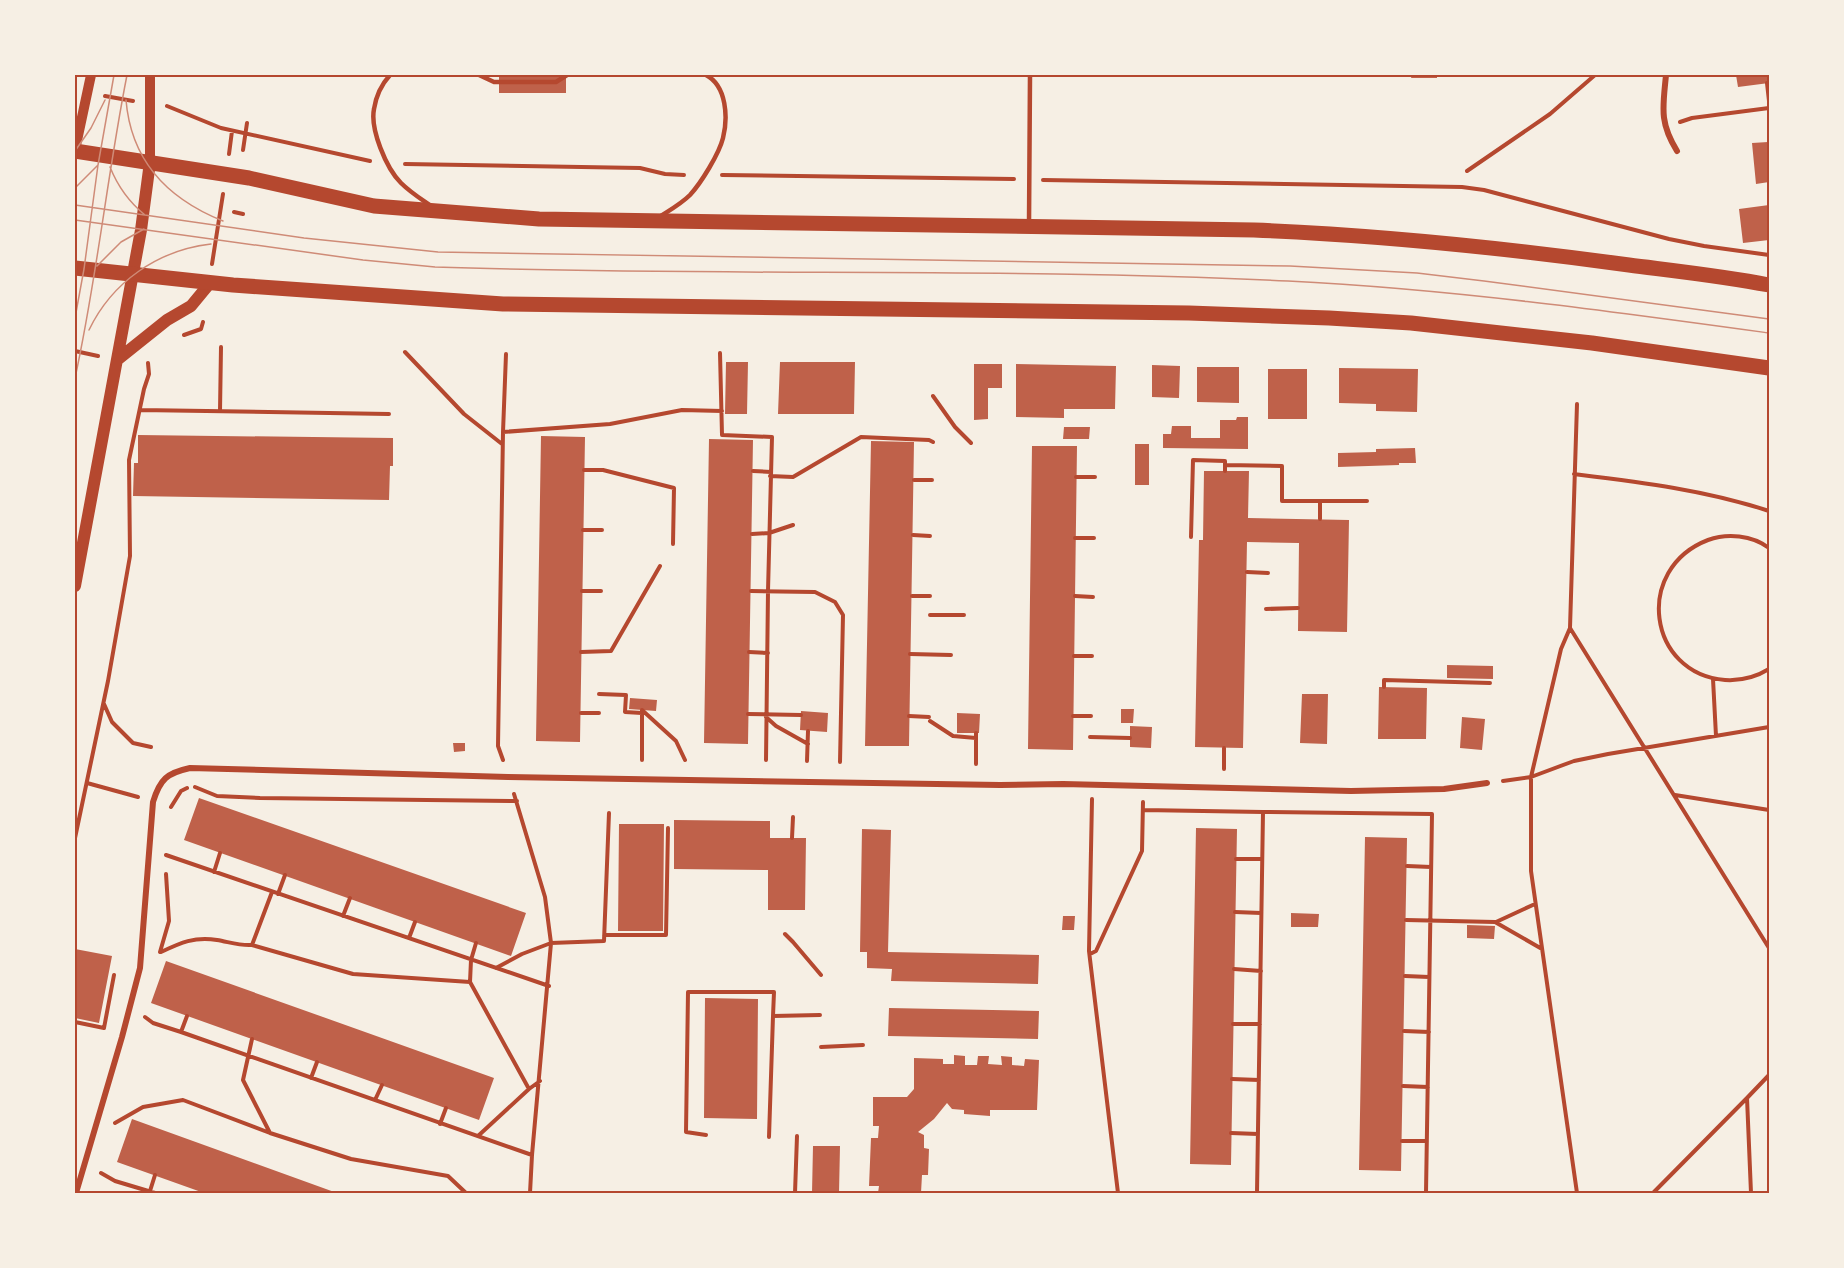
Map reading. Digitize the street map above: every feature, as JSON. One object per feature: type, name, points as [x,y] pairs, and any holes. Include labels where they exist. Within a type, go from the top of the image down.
[{"type":"main road","points":[[75,151],[226,174],[374,206],[441,213],[539,219],[1254,230],[1374,236],[1571,257],[1769,285]]},
{"type":"main road","points":[[75,586],[141,230],[150,162]]},
{"type":"main road","points":[[75,268],[210,283],[503,304],[1189,313],[1327,317],[1411,323],[1592,343],[1769,368]]},
{"type":"main road","points":[[117,360],[167,320],[190,306],[210,283]]},
{"type":"street","points":[[75,151],[91,75]]},
{"type":"street","points":[[150,75],[150,162]]},
{"type":"street","points":[[1665,75],[1663,116],[1670,140],[1677,151]]},
{"type":"street","points":[[76,1193],[140,968],[153,802],[156,791],[165,777],[174,772],[190,768],[508,777],[1351,791],[1444,789],[1487,783]]},
{"type":"lane","points":[[390,75],[378,94],[373,111],[383,156],[401,183],[441,213]]},
{"type":"lane","points":[[479,75],[494,82],[556,82],[567,75]]},
{"type":"lane","points":[[654,220],[690,195],[705,175],[723,141],[725,114],[723,98],[718,87],[706,75]]},
{"type":"lane","points":[[1029,226],[1030,75]]},
{"type":"path","points":[[1467,171],[1550,114],[1595,75]]},
{"type":"path","points":[[1767,83],[1769,101]]},
{"type":"path","points":[[87,94],[173,108],[209,124],[232,131],[362,160]]},
{"type":"path","points":[[1665,126],[1692,118],[1769,108]]},
{"type":"path","points":[[243,150],[247,123]]},
{"type":"path","points":[[203,322],[232,131]]},
{"type":"path","points":[[413,164],[640,168],[683,176]]},
{"type":"path","points":[[727,176],[1462,187],[1484,190],[1670,239],[1769,255]]},
{"type":"path","points":[[234,212],[243,214]]},
{"type":"path","points":[[220,411],[221,347]]},
{"type":"path","points":[[405,352],[464,414],[502,445]]},
{"type":"path","points":[[720,353],[722,435],[772,437],[766,760]]},
{"type":"path","points":[[504,765],[498,746],[502,445],[506,354]]},
{"type":"path","points":[[75,838],[104,703],[130,556],[129,460],[149,374],[148,363]]},
{"type":"path","points":[[933,396],[956,427],[971,442]]},
{"type":"path","points":[[1577,404],[1570,628],[1561,649],[1531,777],[1531,871],[1577,1193]]},
{"type":"path","points":[[140,410],[389,414]]},
{"type":"path","points":[[503,432],[610,424],[682,410],[722,411]]},
{"type":"path","points":[[753,471],[793,477],[861,437],[933,442]]},
{"type":"path","points":[[1191,537],[1193,460],[1225,461],[1225,471]]},
{"type":"path","points":[[1225,465],[1282,466],[1282,501],[1368,501]]},
{"type":"path","points":[[584,470],[603,470],[674,488],[673,544]]},
{"type":"path","points":[[1574,474],[1641,483],[1741,501],[1769,511]]},
{"type":"path","points":[[1076,477],[1095,477]]},
{"type":"path","points":[[914,480],[932,480]]},
{"type":"path","points":[[1320,501],[1320,519]]},
{"type":"path","points":[[752,534],[769,533],[793,525]]},
{"type":"path","points":[[583,530],[602,530]]},
{"type":"path","points":[[913,535],[930,536]]},
{"type":"path","points":[[1769,548],[1763,543],[1740,536],[1716,537],[1693,546],[1675,562],[1662,583],[1658,607],[1662,631],[1669,646],[1673,653],[1691,669],[1713,678],[1737,681],[1759,675],[1769,669]]},
{"type":"path","points":[[1076,538],[1094,538]]},
{"type":"path","points":[[582,652],[612,651],[660,566]]},
{"type":"path","points":[[1247,572],[1268,573]]},
{"type":"path","points":[[582,591],[601,591]]},
{"type":"path","points":[[751,591],[815,592],[835,602],[843,615],[840,762]]},
{"type":"path","points":[[912,596],[930,596]]},
{"type":"path","points":[[1075,596],[1093,597]]},
{"type":"path","points":[[1266,609],[1298,608]]},
{"type":"path","points":[[930,615],[964,615]]},
{"type":"path","points":[[1570,628],[1769,948]]},
{"type":"path","points":[[749,652],[768,653]]},
{"type":"path","points":[[910,654],[951,655]]},
{"type":"path","points":[[1074,656],[1092,656]]},
{"type":"path","points":[[1713,678],[1716,736]]},
{"type":"path","points":[[1384,687],[1384,680],[1490,683]]},
{"type":"path","points":[[599,694],[626,695],[626,712],[642,713],[642,710],[676,741],[685,760]]},
{"type":"path","points":[[104,703],[112,722],[133,743],[151,747]]},
{"type":"path","points":[[580,713],[599,713]]},
{"type":"path","points":[[642,713],[642,760]]},
{"type":"path","points":[[748,714],[801,715]]},
{"type":"path","points":[[766,715],[776,726],[808,744]]},
{"type":"path","points":[[909,716],[930,718],[953,736],[976,735],[976,764]]},
{"type":"path","points":[[1073,716],[1091,716]]},
{"type":"path","points":[[1487,783],[1531,777],[1574,761],[1769,727]]},
{"type":"path","points":[[807,761],[808,731]]},
{"type":"path","points":[[1090,736],[1130,738]]},
{"type":"path","points":[[1224,747],[1224,770]]},
{"type":"path","points":[[87,783],[119,790],[171,808]]},
{"type":"path","points":[[1092,785],[1089,954],[1118,1193]]},
{"type":"path","points":[[1089,954],[1096,951],[1142,851],[1143,786]]},
{"type":"path","points":[[170,814],[181,791],[196,787],[217,796],[260,798],[517,801]]},
{"type":"path","points":[[512,787],[545,897],[551,943],[530,1193]]},
{"type":"path","points":[[1674,795],[1769,810]]},
{"type":"path","points":[[1143,810],[1432,814],[1426,1193]]},
{"type":"path","points":[[1257,1193],[1263,812]]},
{"type":"path","points":[[495,968],[551,943],[604,941],[609,813]]},
{"type":"path","points":[[792,838],[793,817]]},
{"type":"path","points":[[604,935],[666,935],[668,828]]},
{"type":"path","points":[[164,851],[168,856],[549,986]]},
{"type":"path","points":[[214,872],[220,853]]},
{"type":"path","points":[[1236,859],[1262,859]]},
{"type":"path","points":[[1407,866],[1431,867]]},
{"type":"path","points":[[278,894],[285,875]]},
{"type":"path","points":[[252,945],[272,892]]},
{"type":"path","points":[[343,916],[350,898]]},
{"type":"path","points":[[1406,920],[1495,922],[1536,904]]},
{"type":"path","points":[[1235,912],[1262,913]]},
{"type":"path","points":[[409,938],[415,922]]},
{"type":"path","points":[[1495,922],[1542,950]]},
{"type":"path","points":[[784,934],[821,975]]},
{"type":"path","points":[[160,952],[192,939],[216,939],[252,945],[353,974],[470,982]]},
{"type":"path","points":[[476,943],[471,960],[470,982],[529,1089]]},
{"type":"path","points":[[1234,969],[1261,971]]},
{"type":"path","points":[[75,1022],[104,1028],[114,975]]},
{"type":"path","points":[[1405,976],[1429,977]]},
{"type":"path","points":[[706,1135],[686,1132],[688,992],[774,992],[768,1137]]},
{"type":"path","points":[[142,1015],[153,1023],[532,1155]]},
{"type":"path","points":[[773,1016],[820,1015]]},
{"type":"path","points":[[181,1032],[187,1016]]},
{"type":"path","points":[[1233,1024],[1260,1024]]},
{"type":"path","points":[[1404,1031],[1429,1032]]},
{"type":"path","points":[[252,1039],[243,1080],[270,1133]]},
{"type":"path","points":[[821,1047],[863,1045]]},
{"type":"path","points":[[311,1078],[317,1062]]},
{"type":"path","points":[[1653,1193],[1769,1075]]},
{"type":"path","points":[[1232,1079],[1259,1080]]},
{"type":"path","points":[[478,1136],[540,1081]]},
{"type":"path","points":[[375,1100],[382,1085]]},
{"type":"path","points":[[1403,1086],[1428,1087]]},
{"type":"path","points":[[1747,1098],[1751,1193]]},
{"type":"path","points":[[115,1123],[143,1107],[183,1101],[270,1133],[351,1159],[448,1176],[466,1193]]},
{"type":"path","points":[[441,1124],[446,1108]]},
{"type":"path","points":[[1231,1133],[1258,1134]]},
{"type":"path","points":[[795,1193],[797,1136]]},
{"type":"path","points":[[1402,1141],[1426,1141]]},
{"type":"path","points":[[101,1173],[115,1181],[152,1192],[154,1175]]},
{"type":"building","points":[[499,75],[566,75],[566,93],[499,93]]},
{"type":"building","points":[[1412,75],[1437,75],[1437,78],[1411,78]]},
{"type":"building","points":[[1736,75],[1769,75],[1769,83],[1738,87]]},
{"type":"building","points":[[1768,142],[1769,182],[1756,184],[1752,143]]},
{"type":"building","points":[[1769,205],[1769,240],[1743,243],[1739,209]]},
{"type":"building","points":[[726,362],[748,362],[747,414],[725,414]]},
{"type":"building","points":[[780,362],[855,362],[854,414],[778,414]]},
{"type":"building","points":[[974,364],[1002,364],[1002,388],[988,388],[988,419],[974,420]]},
{"type":"building","points":[[1016,364],[1116,366],[1115,409],[1064,409],[1064,418],[1016,417]]},
{"type":"building","points":[[1152,365],[1180,366],[1179,398],[1152,397]]},
{"type":"building","points":[[1197,367],[1239,367],[1239,403],[1197,402]]},
{"type":"building","points":[[1339,368],[1418,369],[1417,412],[1376,411],[1376,404],[1339,403]]},
{"type":"building","points":[[1268,369],[1307,369],[1307,419],[1268,419]]},
{"type":"building","points":[[1237,417],[1248,417],[1248,449],[1163,448],[1163,434],[1171,434],[1172,426],[1191,426],[1191,438],[1220,438],[1220,420],[1236,420]]},
{"type":"building","points":[[1064,427],[1090,427],[1089,439],[1063,439]]},
{"type":"building","points":[[138,435],[393,438],[393,466],[390,466],[389,500],[133,496],[134,463],[138,463]]},
{"type":"building","points":[[541,436],[585,437],[580,742],[536,741]]},
{"type":"building","points":[[709,439],[753,440],[748,744],[704,743]]},
{"type":"building","points":[[871,441],[914,442],[909,746],[865,746]]},
{"type":"building","points":[[1135,444],[1149,444],[1149,485],[1135,485]]},
{"type":"building","points":[[1032,446],[1077,446],[1073,750],[1028,749]]},
{"type":"building","points":[[1415,448],[1416,463],[1338,467],[1338,453]]},
{"type":"building","points":[[1204,471],[1249,471],[1248,518],[1349,520],[1347,632],[1298,631],[1299,543],[1247,542],[1243,748],[1195,747],[1199,540],[1203,540]]},
{"type":"building","points":[[1447,665],[1493,666],[1493,679],[1447,678]]},
{"type":"building","points":[[1379,687],[1427,688],[1426,739],[1378,739]]},
{"type":"building","points":[[1302,694],[1328,694],[1327,744],[1300,743]]},
{"type":"building","points":[[630,698],[657,700],[656,711],[629,709]]},
{"type":"building","points":[[1121,709],[1134,709],[1133,723],[1121,723]]},
{"type":"building","points":[[801,711],[828,713],[827,732],[800,730]]},
{"type":"building","points":[[957,713],[980,714],[979,733],[957,733]]},
{"type":"building","points":[[1462,717],[1485,719],[1482,750],[1460,748]]},
{"type":"building","points":[[1130,726],[1152,727],[1151,748],[1130,747]]},
{"type":"building","points":[[453,743],[465,743],[465,751],[454,752]]},
{"type":"building","points":[[199,798],[526,913],[511,956],[184,840]]},
{"type":"building","points":[[674,820],[770,821],[770,838],[806,838],[805,910],[768,910],[768,870],[674,869]]},
{"type":"building","points":[[619,824],[664,824],[663,931],[618,931]]},
{"type":"building","points":[[1196,828],[1237,829],[1231,1165],[1190,1164]]},
{"type":"building","points":[[862,829],[891,830],[888,952],[1039,955],[1038,984],[891,981],[892,969],[867,968],[867,952],[860,952]]},
{"type":"building","points":[[1365,837],[1407,838],[1401,1171],[1359,1170]]},
{"type":"building","points":[[1291,913],[1319,914],[1318,927],[1291,927]]},
{"type":"building","points":[[1063,916],[1075,916],[1074,930],[1062,930]]},
{"type":"building","points":[[1467,925],[1495,926],[1494,939],[1467,938]]},
{"type":"building","points":[[75,949],[112,956],[99,1023],[75,1018]]},
{"type":"building","points":[[166,961],[494,1078],[479,1120],[151,1003]]},
{"type":"building","points":[[705,998],[758,999],[757,1119],[704,1118]]},
{"type":"building","points":[[889,1008],[1039,1011],[1038,1039],[888,1036]]},
{"type":"building","points":[[954,1055],[965,1056],[965,1065],[977,1065],[978,1056],[989,1056],[988,1064],[1002,1065],[1001,1056],[1012,1057],[1012,1065],[1024,1066],[1025,1059],[1039,1060],[1037,1110],[990,1110],[990,1116],[964,1114],[964,1110],[952,1109],[947,1103],[934,1119],[918,1132],[924,1135],[924,1148],[929,1149],[928,1175],[922,1175],[921,1193],[878,1193],[879,1186],[869,1186],[871,1138],[878,1138],[879,1126],[873,1126],[873,1097],[907,1097],[914,1089],[914,1058],[943,1059],[943,1064],[954,1064]]},
{"type":"building","points":[[132,1119],[337,1193],[204,1193],[117,1162]]},
{"type":"building","points":[[813,1146],[840,1146],[839,1193],[812,1193]]},
{"type":"tram line","points":[[75,318],[114,75]]},
{"type":"tram line","points":[[75,378],[90,303],[127,75]]},
{"type":"tram line","points":[[75,151],[91,128],[105,100]]},
{"type":"tram line","points":[[126,100],[129,122],[136,142],[144,159],[156,175],[185,201],[223,221]]},
{"type":"tram line","points":[[75,188],[98,165]]},
{"type":"tram line","points":[[110,167],[124,194],[145,215]]},
{"type":"tram line","points":[[75,205],[304,238],[438,252],[1290,266],[1417,273],[1769,319]]},
{"type":"tram line","points":[[75,220],[363,260],[435,267],[542,270],[1075,274],[1288,281],[1469,295],[1769,333]]},
{"type":"tram line","points":[[97,266],[121,242],[144,229]]},
{"type":"tram line","points":[[89,330],[110,297],[139,271],[173,253],[211,244]]}]
